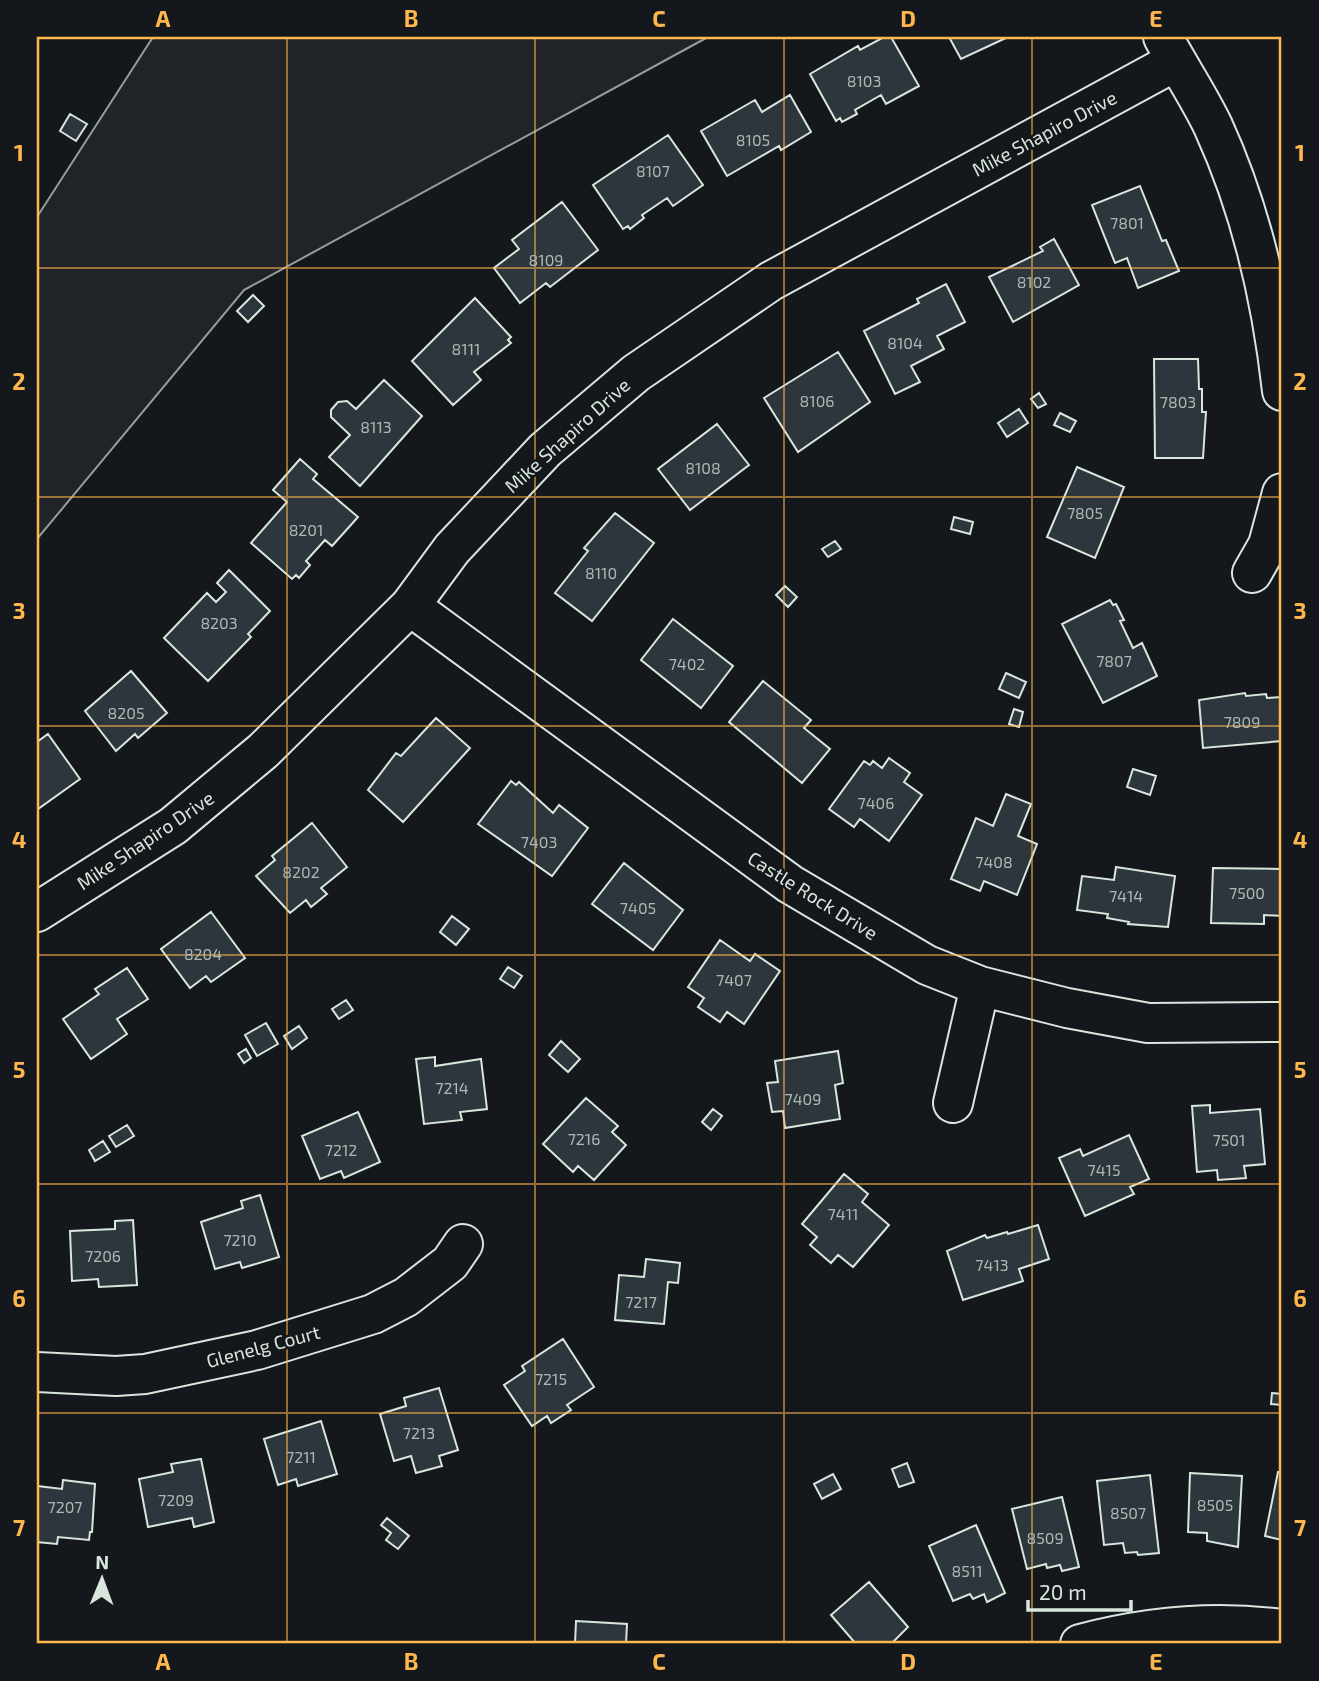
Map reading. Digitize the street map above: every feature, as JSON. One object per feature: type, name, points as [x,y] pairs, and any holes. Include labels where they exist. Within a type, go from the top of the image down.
[{"type":"street","points":[[1169,49],[1214,128],[1245,207],[1265,289],[1282,391]]},
{"type":"street","name":"Mike Shapiro Drive","points":[[37,912],[119,862],[208,799],[273,742],[410,606],[452,548],[497,499],[555,441],[636,373],[771,281],[1169,49]]},
{"type":"street","points":[[1252,573],[1268,545],[1282,493]]},
{"type":"street","name":"Castle Rock Drive","points":[[410,606],[790,884],[927,965],[980,986],[1067,1008],[1148,1023],[1282,1022]]},
{"type":"street","points":[[953,1103],[980,986]]},
{"type":"street","name":"Glenelg Court","points":[[37,1372],[104,1376],[145,1374],[257,1350],[373,1314],[407,1297],[450,1264],[463,1244]]},
{"type":"street","points":[[1080,1644],[1127,1632],[1194,1624],[1282,1629]]},
{"type":"shaded area","points":[[153,37],[708,37],[244,290],[37,539],[37,217]]},
{"type":"building","points":[[884,37],[891,37],[919,86],[886,104],[881,95],[855,110],[857,114],[842,122],[840,118],[836,121],[810,74],[858,46],[860,50]]},
{"type":"building","points":[[949,37],[1008,37],[961,59]]},
{"type":"building","points":[[790,95],[811,132],[781,150],[779,146],[727,176],[701,131],[755,100],[762,112]]},
{"type":"building","points":[[70,114],[87,124],[76,141],[60,131]]},
{"type":"building","points":[[668,135],[703,185],[673,206],[667,198],[642,215],[644,218],[630,229],[628,226],[623,229],[593,185]]},
{"type":"building","points":[[1140,186],[1162,241],[1166,240],[1179,271],[1138,288],[1127,258],[1115,263],[1092,205]]},
{"type":"building","points":[[562,202],[598,250],[550,287],[546,283],[520,303],[494,268],[519,249],[512,240]]},
{"type":"building","points":[[1054,239],[1079,285],[1013,322],[989,277],[1043,251],[1040,247]]},
{"type":"building","points":[[946,284],[965,322],[937,336],[944,349],[911,366],[920,382],[895,394],[864,331],[919,303],[917,299]]},
{"type":"building","points":[[253,295],[264,306],[248,322],[237,311]]},
{"type":"building","points":[[475,298],[511,337],[508,340],[511,343],[474,372],[481,380],[453,405],[412,361]]},
{"type":"building","points":[[838,352],[870,402],[798,452],[764,398]]},
{"type":"building","points":[[1154,359],[1198,359],[1202,412],[1206,412],[1203,458],[1155,458]]},
{"type":"building","points":[[384,380],[422,416],[360,486],[329,457],[350,435],[331,417],[331,410],[338,402],[347,401],[356,409]]},
{"type":"building","points":[[1039,393],[1046,404],[1038,408],[1031,399]]},
{"type":"building","points":[[1019,409],[1028,423],[1007,437],[998,423]]},
{"type":"building","points":[[1060,413],[1076,421],[1070,432],[1054,425]]},
{"type":"building","points":[[717,424],[749,465],[690,510],[658,469]]},
{"type":"building","points":[[300,459],[317,474],[313,479],[358,517],[332,546],[325,540],[306,561],[310,565],[299,578],[296,575],[292,579],[251,543],[287,502],[273,490]]},
{"type":"building","points":[[1077,467],[1124,487],[1095,558],[1047,537]]},
{"type":"building","points":[[615,513],[654,543],[592,621],[555,593],[588,551],[584,548]]},
{"type":"building","points":[[954,517],[973,522],[970,534],[951,529]]},
{"type":"building","points":[[835,541],[841,549],[828,557],[822,549]]},
{"type":"building","points":[[229,570],[270,611],[248,634],[251,637],[208,681],[164,638],[207,593],[216,602],[226,592],[217,583]]},
{"type":"building","points":[[785,586],[797,597],[788,607],[776,595]]},
{"type":"building","points":[[1110,600],[1113,605],[1116,604],[1124,620],[1120,621],[1133,648],[1142,643],[1157,676],[1103,703],[1062,624]]},
{"type":"building","points":[[673,619],[733,666],[701,708],[641,660]]},
{"type":"building","points":[[131,671],[167,713],[138,738],[135,734],[116,751],[85,711]]},
{"type":"building","points":[[1006,673],[1026,682],[1019,698],[999,689]]},
{"type":"building","points":[[763,681],[811,720],[804,728],[830,749],[802,783],[729,722]]},
{"type":"building","points":[[1245,693],[1246,696],[1266,694],[1267,698],[1282,697],[1282,741],[1203,748],[1199,700]]},
{"type":"building","points":[[1014,709],[1023,712],[1019,727],[1009,724]]},
{"type":"building","points":[[436,718],[470,748],[403,822],[368,790],[396,753],[401,756]]},
{"type":"building","points":[[48,734],[80,779],[38,809],[37,742]]},
{"type":"building","points":[[889,758],[910,773],[904,782],[922,795],[889,841],[860,819],[854,827],[829,809],[864,761],[870,765],[873,761],[882,768]]},
{"type":"building","points":[[1133,769],[1156,776],[1150,795],[1127,787]]},
{"type":"building","points":[[511,781],[516,785],[519,782],[553,813],[559,805],[588,828],[552,876],[478,824]]},
{"type":"building","points":[[1006,794],[1031,804],[1018,836],[1037,844],[1017,895],[984,881],[980,891],[951,879],[976,818],[993,826]]},
{"type":"building","points":[[312,823],[347,867],[321,888],[327,894],[311,907],[306,900],[290,913],[256,876],[275,860],[272,856]]},
{"type":"building","points":[[624,863],[683,910],[653,950],[592,904]]},
{"type":"building","points":[[1116,867],[1175,876],[1168,927],[1128,924],[1129,922],[1107,918],[1108,914],[1077,910],[1082,876],[1114,880]]},
{"type":"building","points":[[1213,868],[1282,869],[1282,916],[1264,915],[1264,924],[1211,923]]},
{"type":"building","points":[[211,912],[245,958],[211,982],[206,976],[190,988],[161,949]]},
{"type":"building","points":[[452,916],[469,929],[456,945],[440,932]]},
{"type":"building","points":[[720,940],[750,961],[755,954],[780,971],[744,1024],[727,1012],[720,1022],[698,1007],[704,998],[688,987]]},
{"type":"building","points":[[508,967],[522,976],[514,988],[500,979]]},
{"type":"building","points":[[127,968],[148,999],[117,1019],[127,1034],[91,1059],[63,1019],[99,994],[95,989]]},
{"type":"building","points":[[346,1000],[353,1010],[339,1019],[332,1009]]},
{"type":"building","points":[[266,1023],[278,1044],[257,1056],[245,1035]]},
{"type":"building","points":[[299,1026],[307,1038],[292,1049],[284,1036]]},
{"type":"building","points":[[561,1041],[580,1059],[568,1072],[549,1055]]},
{"type":"building","points":[[246,1049],[251,1058],[244,1063],[238,1054]]},
{"type":"building","points":[[838,1051],[843,1083],[835,1085],[840,1119],[785,1128],[783,1111],[772,1112],[767,1083],[778,1082],[775,1061]]},
{"type":"building","points":[[435,1057],[435,1066],[481,1059],[487,1109],[460,1112],[462,1120],[424,1124],[416,1059]]},
{"type":"building","points":[[586,1098],[618,1126],[612,1132],[626,1145],[594,1180],[578,1166],[573,1172],[543,1144]]},
{"type":"building","points":[[1210,1105],[1210,1113],[1260,1109],[1265,1164],[1244,1166],[1246,1178],[1218,1180],[1217,1170],[1197,1172],[1192,1106]]},
{"type":"building","points":[[713,1109],[722,1116],[711,1130],[702,1122]]},
{"type":"building","points":[[358,1112],[380,1162],[344,1178],[341,1171],[320,1179],[302,1136]]},
{"type":"building","points":[[127,1125],[134,1136],[116,1147],[109,1136]]},
{"type":"building","points":[[1129,1135],[1149,1179],[1130,1187],[1134,1194],[1085,1216],[1059,1158],[1080,1149],[1083,1156]]},
{"type":"building","points":[[103,1141],[110,1152],[95,1161],[89,1150]]},
{"type":"building","points":[[844,1174],[868,1194],[862,1202],[889,1225],[853,1267],[838,1255],[831,1263],[810,1245],[817,1237],[802,1224]]},
{"type":"building","points":[[260,1195],[279,1257],[242,1268],[240,1262],[215,1269],[201,1222],[243,1208],[241,1201]]},
{"type":"building","points":[[133,1220],[137,1285],[99,1287],[98,1279],[72,1281],[70,1231],[115,1229],[115,1221]]},
{"type":"building","points":[[1038,1225],[1049,1259],[1019,1269],[1023,1281],[963,1300],[947,1251],[985,1235],[987,1238]]},
{"type":"building","points":[[646,1259],[680,1263],[678,1283],[668,1282],[664,1324],[615,1320],[619,1275],[644,1277]]},
{"type":"building","points":[[563,1339],[594,1387],[567,1405],[571,1410],[551,1423],[547,1416],[532,1426],[504,1385],[525,1371],[522,1366]]},
{"type":"building","points":[[439,1388],[458,1450],[439,1456],[442,1466],[416,1473],[411,1456],[394,1461],[380,1414],[406,1406],[404,1398]]},
{"type":"building","points":[[1272,1393],[1282,1394],[1282,1405],[1271,1404]]},
{"type":"building","points":[[321,1421],[337,1474],[298,1486],[296,1479],[278,1485],[264,1439]]},
{"type":"building","points":[[201,1459],[214,1522],[194,1527],[192,1518],[148,1527],[139,1479],[173,1472],[171,1464]]},
{"type":"building","points":[[907,1463],[914,1482],[899,1487],[892,1469]]},
{"type":"building","points":[[1278,1472],[1282,1472],[1282,1540],[1265,1536]]},
{"type":"building","points":[[1190,1473],[1242,1476],[1238,1547],[1207,1541],[1207,1533],[1188,1532]]},
{"type":"building","points":[[833,1474],[841,1489],[822,1499],[814,1484]]},
{"type":"building","points":[[1150,1475],[1159,1553],[1138,1555],[1137,1552],[1125,1553],[1123,1543],[1104,1545],[1097,1481]]},
{"type":"building","points":[[63,1480],[95,1484],[92,1532],[89,1540],[58,1537],[57,1544],[37,1542],[37,1486],[62,1489]]},
{"type":"building","points":[[1062,1497],[1079,1567],[1062,1571],[1060,1565],[1047,1568],[1046,1564],[1027,1569],[1012,1509]]},
{"type":"building","points":[[387,1518],[409,1536],[398,1549],[386,1540],[391,1533],[381,1525]]},
{"type":"building","points":[[976,1525],[1005,1593],[987,1602],[984,1594],[973,1599],[970,1594],[953,1601],[929,1546]]},
{"type":"building","points":[[869,1582],[908,1627],[894,1641],[897,1644],[856,1644],[831,1615]]},
{"type":"building","points":[[576,1621],[627,1624],[626,1644],[575,1644]]}]
